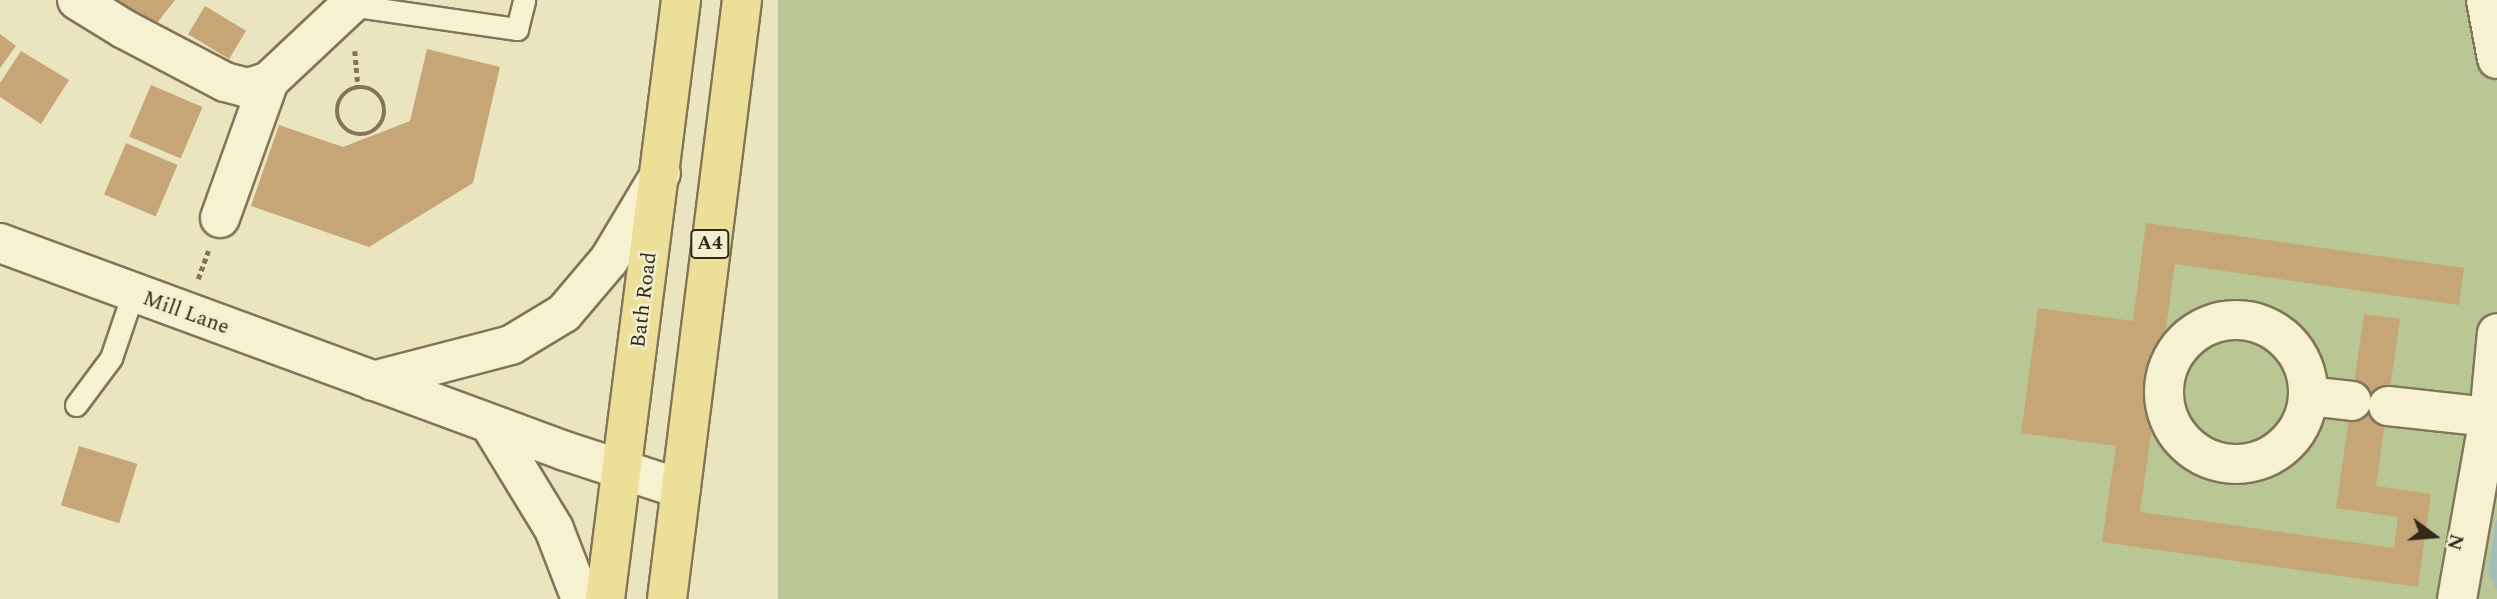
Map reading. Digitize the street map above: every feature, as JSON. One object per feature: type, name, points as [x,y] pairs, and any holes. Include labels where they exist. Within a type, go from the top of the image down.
[{"type":"main road","name":"Bath Road","points":[[606,599],[681,0]]},
{"type":"main road","name":"A4","points":[[667,599],[742,0]]},
{"type":"street","points":[[77,0],[225,82],[248,88],[269,80],[348,3]]},
{"type":"street","points":[[2486,0],[2497,59]]},
{"type":"street","points":[[220,218],[269,80]]},
{"type":"street","points":[[373,381],[511,345],[564,313],[609,260],[660,173]]},
{"type":"street","name":"Mill Lane","points":[[0,243],[490,424],[681,489]]},
{"type":"street","points":[[2457,599],[2489,416],[2497,333]]},
{"type":"street","points":[[2309,396],[2489,416]]},
{"type":"street","points":[[490,424],[554,529],[581,599]]},
{"type":"lane","points":[[348,3],[517,29],[524,0]]},
{"type":"lane","points":[[76,405],[111,358],[133,293]]},
{"type":"path","points":[[351,89],[375,91],[384,104],[383,121],[372,133],[356,135],[338,121],[339,99],[351,89]]},
{"type":"path","points":[[186,313],[220,218]]},
{"type":"green space","points":[[778,0],[2497,0],[2497,599],[778,599]]},
{"type":"water","points":[[2497,520],[2497,591],[2488,572]]},
{"type":"building","points":[[109,0],[175,0],[150,32]]},
{"type":"building","points":[[205,6],[246,31],[229,59],[188,34]]},
{"type":"building","points":[[0,34],[16,46],[0,68]]},
{"type":"building","points":[[427,49],[500,67],[473,183],[369,247],[251,206],[279,125],[343,147],[410,121]]},
{"type":"building","points":[[21,51],[69,80],[41,124],[0,97],[0,83]]},
{"type":"building","points":[[151,85],[203,107],[181,158],[129,137]]},
{"type":"building","points":[[126,143],[178,165],[156,216],[104,195]]},
{"type":"building","points":[[2146,223],[2464,268],[2459,305],[2175,264],[2140,512],[2394,548],[2398,517],[2336,508],[2364,314],[2400,319],[2376,486],[2431,494],[2418,587],[2102,542],[2116,446],[2021,433],[2038,308],[2133,321]]},
{"type":"building","points":[[79,446],[137,464],[119,523],[61,505]]}]
